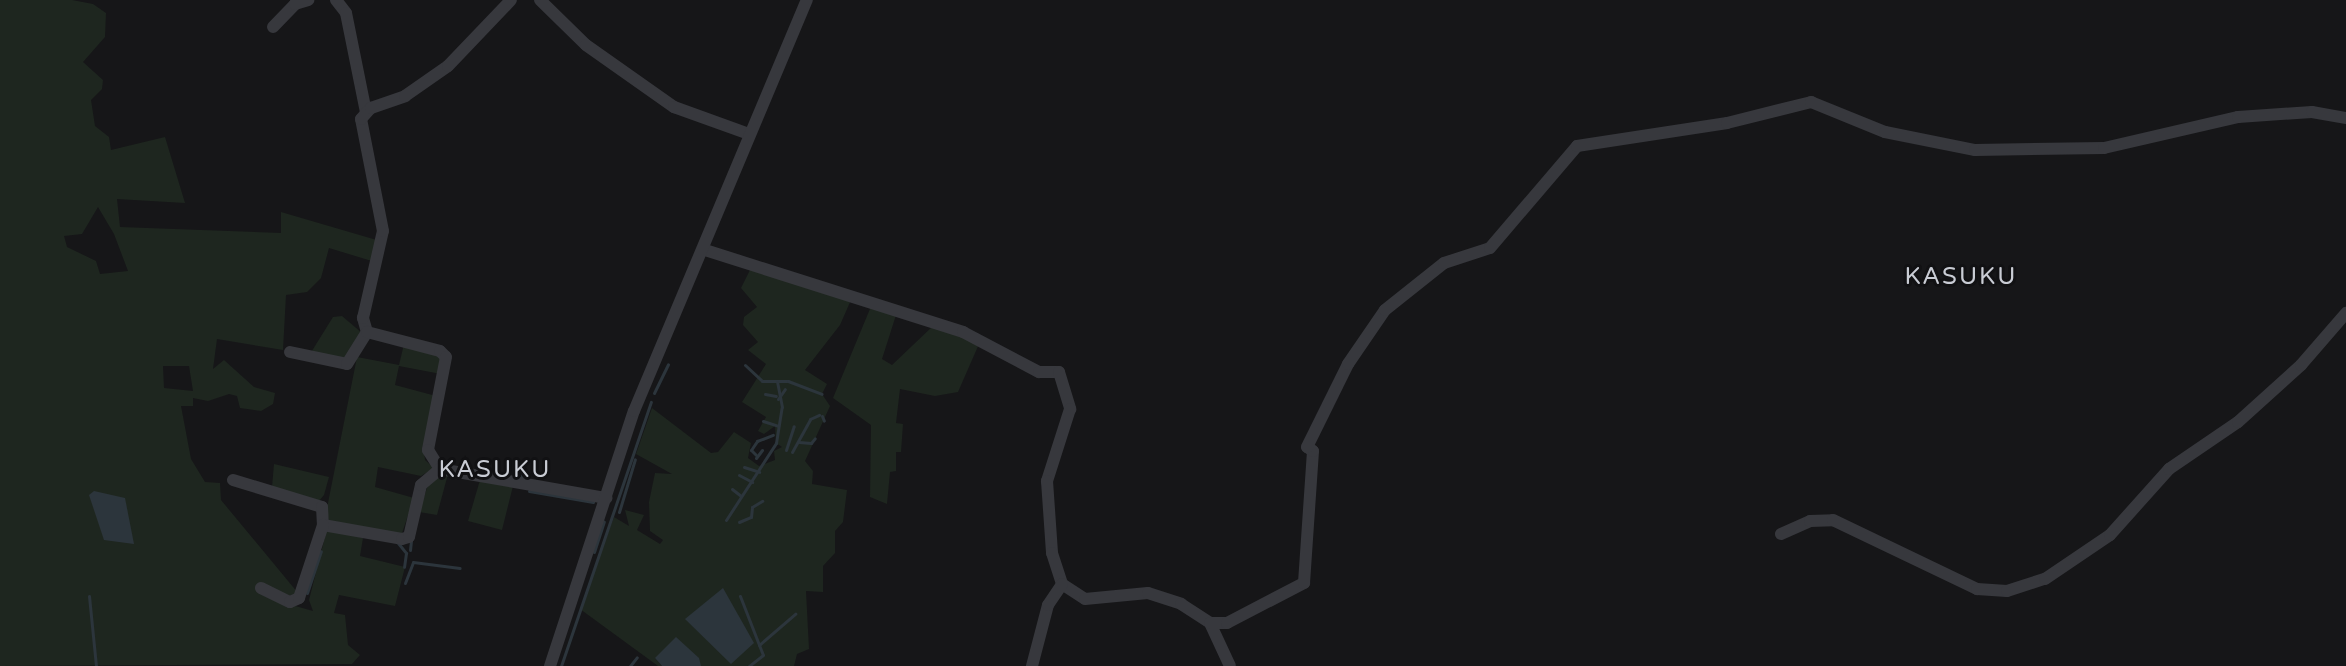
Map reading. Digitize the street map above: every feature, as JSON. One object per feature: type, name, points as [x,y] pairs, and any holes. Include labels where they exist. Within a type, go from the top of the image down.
[{"type":"street","points":[[273,27],[295,4],[308,0]]},
{"type":"street","points":[[290,352],[347,364],[367,332],[363,318],[383,231],[361,130],[366,112],[346,13],[336,0]]},
{"type":"street","points":[[366,112],[423,85],[483,34],[511,0]]},
{"type":"street","points":[[540,0],[586,45],[674,107],[749,134]]},
{"type":"street","points":[[550,666],[634,411],[705,250],[749,134],[807,0]]},
{"type":"street","points":[[705,250],[963,332],[1039,372],[1059,372],[1070,409],[1047,481],[1052,553],[1062,584],[1085,599],[1156,594],[1210,623],[1227,623],[1304,583],[1313,451],[1307,447],[1348,364],[1385,310],[1444,263],[1490,248],[1577,146],[1727,123],[1811,102],[1885,132],[1975,150],[2104,148],[2238,117],[2312,112],[2346,118]]},
{"type":"street","points":[[1781,534],[1810,521],[1833,520],[1977,589],[2007,591],[2045,579],[2110,535],[2169,469],[2238,422],[2301,365],[2346,313]]},
{"type":"street","points":[[367,332],[446,357],[428,450],[440,469],[606,498]]},
{"type":"street","points":[[323,525],[389,540],[409,537],[421,485],[440,469]]},
{"type":"street","points":[[233,480],[322,507],[323,525],[299,598],[290,602],[261,588]]},
{"type":"street","points":[[1032,666],[1048,605],[1062,584]]},
{"type":"street","points":[[1210,623],[1224,647],[1230,666]]},
{"type":"street","points":[[1224,647],[1227,623]]},
{"type":"shaded area","points":[[0,0],[72,0],[93,4],[106,13],[105,37],[83,62],[103,80],[102,89],[91,100],[95,126],[109,137],[111,150],[165,137],[185,203],[117,199],[120,227],[281,233],[281,212],[380,241],[375,262],[329,248],[321,278],[307,292],[286,295],[283,350],[217,339],[213,369],[224,360],[254,387],[275,393],[273,404],[261,411],[240,408],[237,396],[229,394],[208,401],[193,398],[193,406],[181,406],[191,459],[205,482],[220,483],[221,500],[298,593],[274,600],[313,611],[309,600],[327,529],[363,538],[360,556],[405,567],[395,606],[339,595],[334,613],[345,615],[348,645],[360,655],[352,664],[0,666]],"holes":[[[98,207],[114,234],[128,271],[100,274],[96,261],[67,247],[64,236],[82,234]],[[163,366],[189,366],[193,391],[164,388]]]},
{"type":"shaded area","points":[[750,270],[851,300],[840,325],[805,370],[827,384],[822,394],[830,406],[805,461],[813,471],[812,484],[847,490],[843,522],[835,531],[835,553],[823,566],[823,592],[806,591],[809,649],[797,654],[794,666],[701,666],[655,658],[662,666],[658,666],[580,609],[614,517],[629,526],[625,510],[644,515],[637,530],[660,544],[663,540],[650,531],[649,502],[655,473],[672,474],[636,454],[652,408],[711,453],[718,452],[734,432],[751,443],[748,458],[759,466],[775,460],[774,451],[782,447],[776,443],[775,426],[764,434],[758,431],[766,417],[742,402],[766,364],[748,350],[758,342],[743,325],[744,317],[757,307],[741,288]]},
{"type":"shaded area","points":[[872,304],[897,312],[882,359],[892,365],[934,325],[979,344],[958,392],[935,396],[900,389],[896,423],[903,424],[901,452],[896,452],[896,471],[890,472],[887,504],[870,497],[871,425],[833,398]]},
{"type":"shaded area","points":[[342,316],[362,333],[346,361],[310,354],[333,317]]},
{"type":"shaded area","points":[[404,344],[441,355],[441,374],[399,366],[395,385],[436,396],[424,450],[425,460],[434,468],[421,476],[378,467],[375,487],[414,498],[401,536],[329,523],[327,508],[357,357],[399,365]]},
{"type":"shaded area","points":[[274,464],[329,477],[324,495],[319,501],[272,487]]},
{"type":"shaded area","points":[[448,474],[437,515],[419,512],[431,476]]},
{"type":"shaded area","points":[[480,480],[513,486],[502,530],[468,521]]},
{"type":"shaded area","points":[[94,491],[125,498],[134,544],[104,540],[89,495]]},
{"type":"shaded area","points":[[723,588],[754,643],[731,664],[685,619]]},
{"type":"shaded area","points":[[676,637],[699,658],[701,666],[662,666],[655,658]]},
{"type":"waterway","points":[[654,393],[668,364]]},
{"type":"waterway","points":[[745,365],[762,381],[788,381],[822,394]]},
{"type":"waterway","points":[[726,520],[776,443],[782,407],[777,382]]},
{"type":"waterway","points":[[778,399],[785,389]]},
{"type":"waterway","points":[[765,394],[776,396]]},
{"type":"waterway","points":[[561,666],[651,402]]},
{"type":"waterway","points":[[792,452],[810,419],[819,415]]},
{"type":"waterway","points":[[822,416],[824,421]]},
{"type":"waterway","points":[[763,421],[778,426]]},
{"type":"waterway","points":[[786,450],[794,426]]},
{"type":"waterway","points":[[756,455],[751,450],[757,441],[773,435]]},
{"type":"waterway","points":[[799,442],[811,443],[815,438]]},
{"type":"waterway","points":[[756,458],[762,450]]},
{"type":"waterway","points":[[619,512],[635,459]]},
{"type":"waterway","points":[[522,463],[522,477]]},
{"type":"waterway","points":[[744,467],[759,472]]},
{"type":"waterway","points":[[739,475],[752,482]]},
{"type":"waterway","points":[[732,489],[741,496]]},
{"type":"waterway","points":[[529,491],[593,502]]},
{"type":"waterway","points":[[739,522],[751,517],[752,507],[762,501]]},
{"type":"waterway","points":[[594,552],[604,522]]},
{"type":"waterway","points":[[410,550],[411,540]]},
{"type":"waterway","points":[[398,543],[406,553],[404,567]]},
{"type":"waterway","points":[[307,593],[321,551]]},
{"type":"waterway","points":[[405,583],[413,562],[460,568]]},
{"type":"waterway","points":[[89,596],[96,666]]},
{"type":"waterway","points":[[740,596],[763,655],[749,666]]},
{"type":"waterway","points":[[759,645],[795,614]]},
{"type":"waterway","points":[[630,666],[637,657]]},
{"type":"district","name":"KASUKU","points":[[1961,277]]},
{"type":"district","name":"KASUKU","points":[[495,470]]}]
